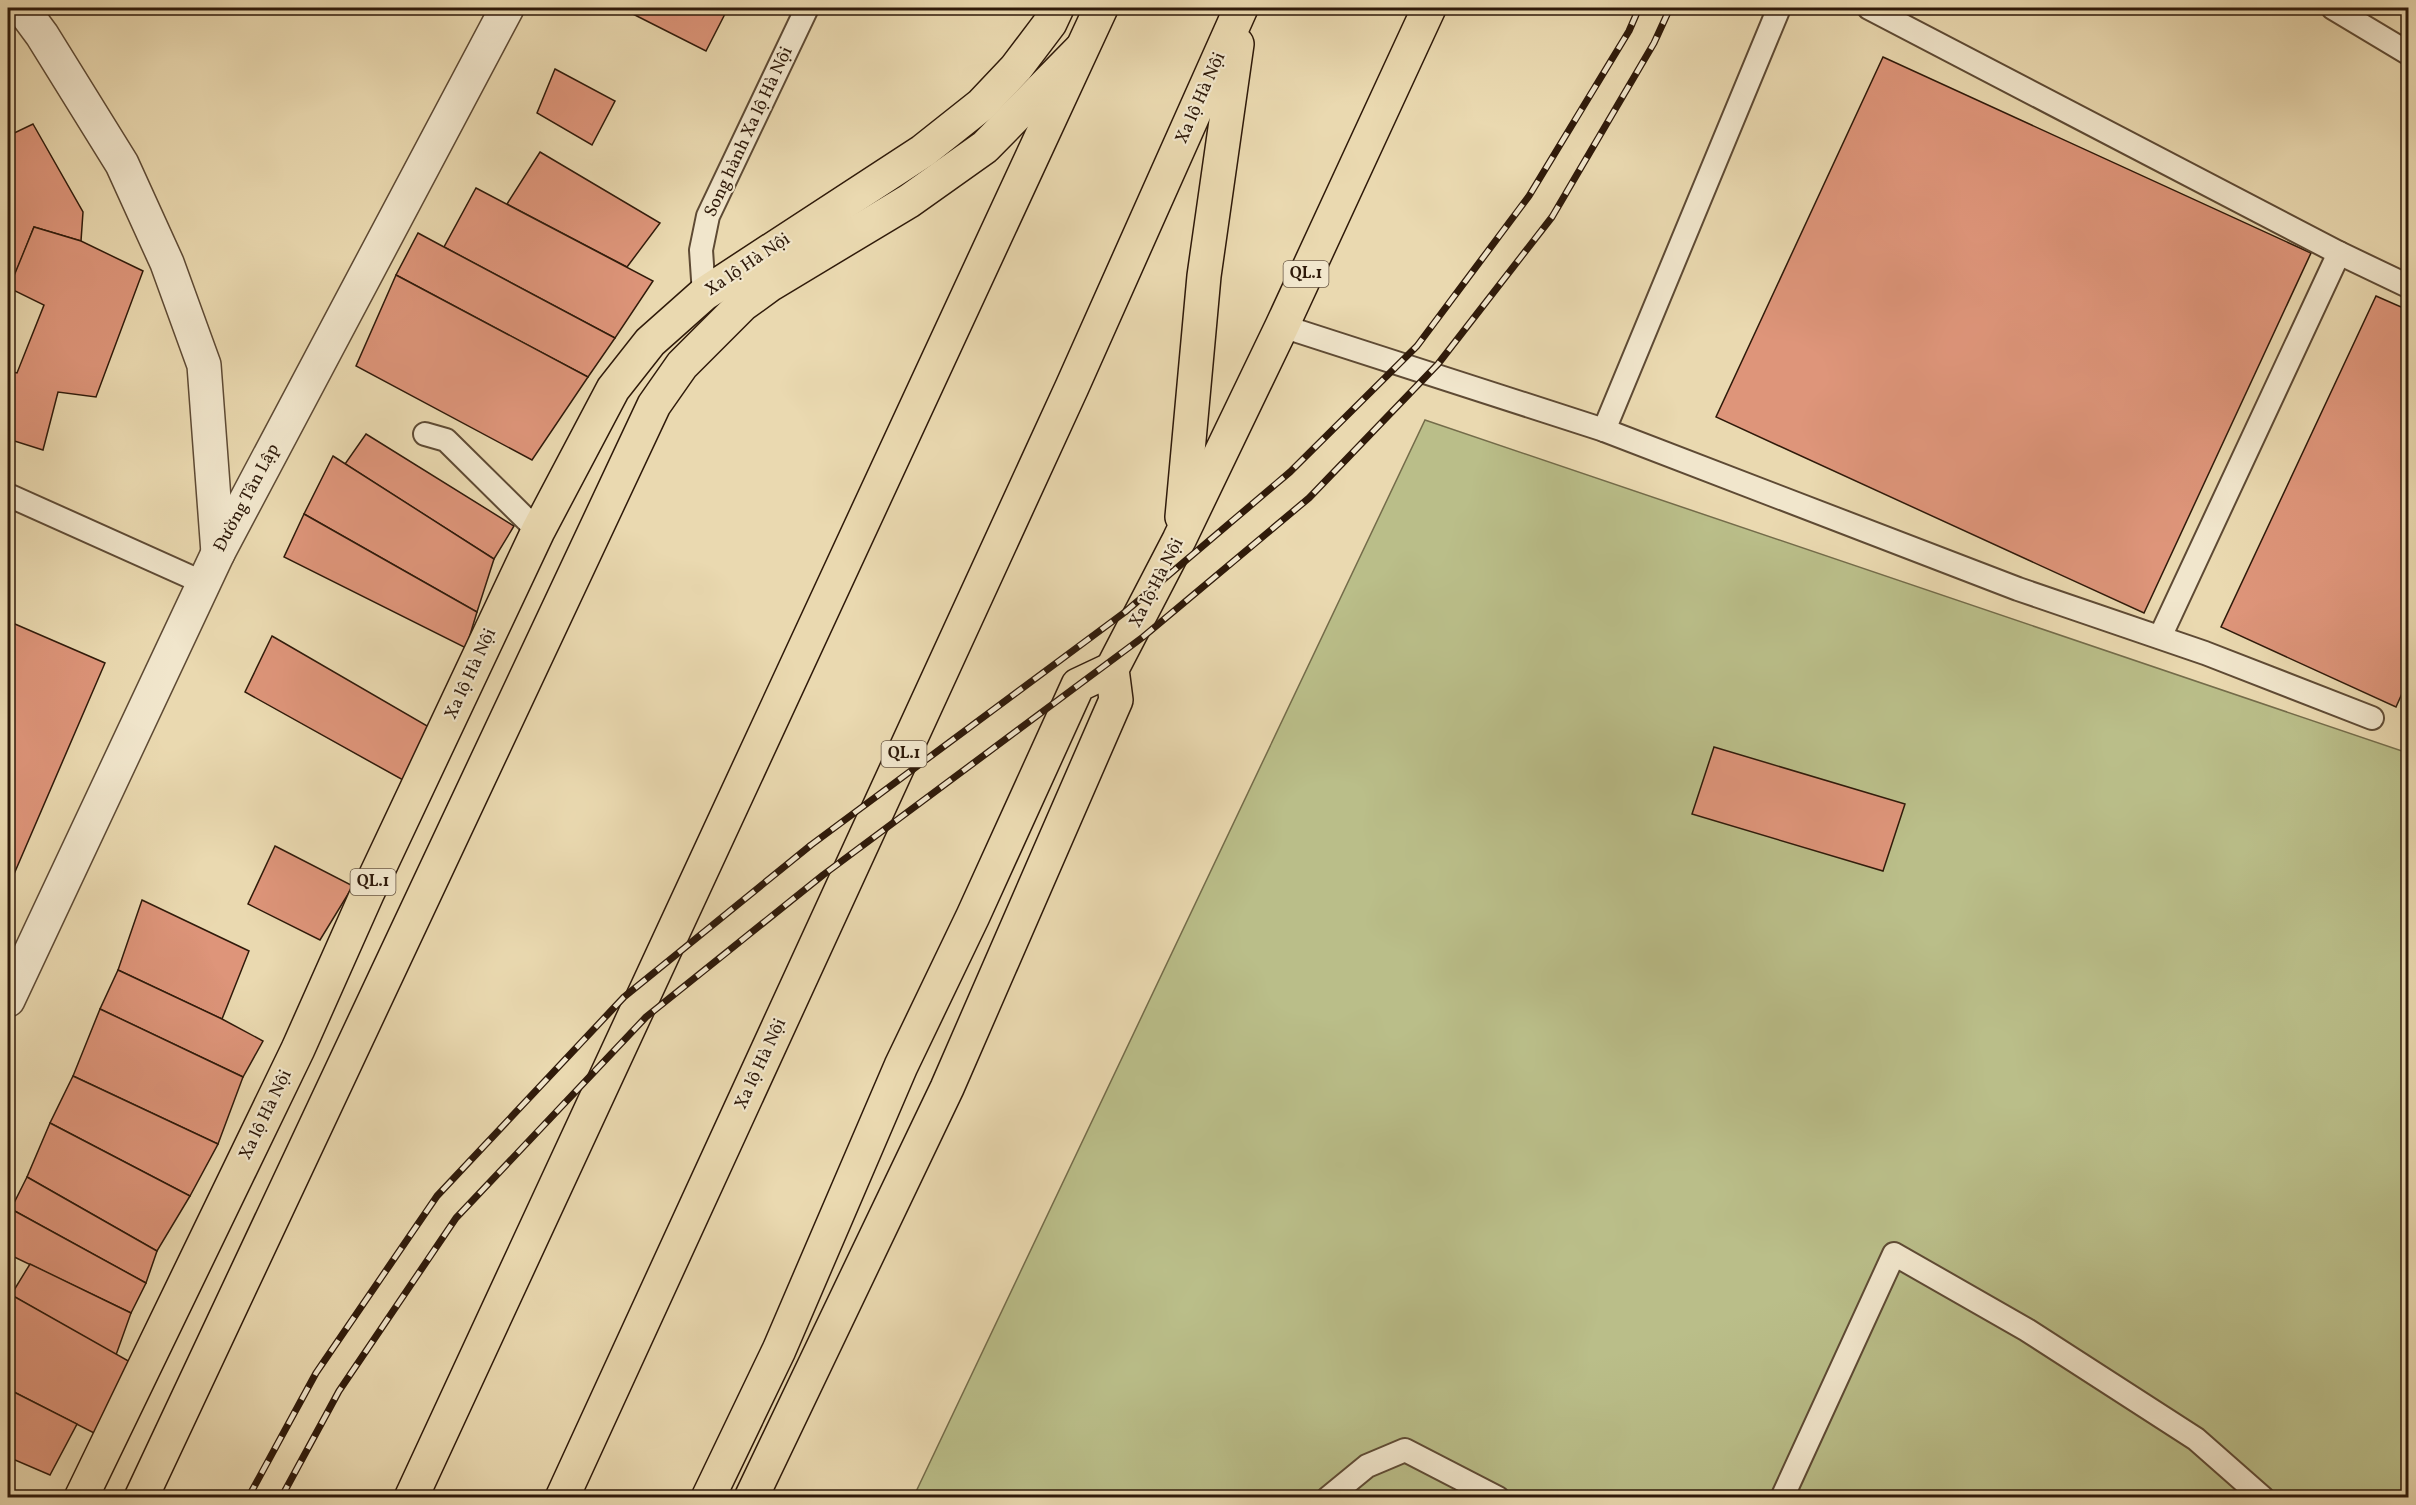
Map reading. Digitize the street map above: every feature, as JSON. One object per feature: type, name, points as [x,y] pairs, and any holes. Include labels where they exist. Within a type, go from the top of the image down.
[{"type":"highway","name":"Xa lộ Hà Nội","points":[[81,1497],[298,1049],[367,894],[538,531],[612,389],[650,342],[704,294],[751,261],[923,151],[981,105],[1016,68],[1050,23],[1057,8]]},
{"type":"highway","name":"Xa lộ Hà Nội","points":[[411,1497],[1101,8]]},
{"type":"highway","name":"Xa lộ Hà Nội","points":[[562,1497],[1038,461],[1242,8]]},
{"type":"highway","name":"QL.1","points":[[1179,540],[1204,276],[1242,8]]},
{"type":"highway","name":"Xa lộ Hà Nội","points":[[1112,669],[1179,540],[1282,326],[1429,8]]},
{"type":"highway","name":"Xa lộ Hà Nội","points":[[141,1497],[654,405],[682,365],[722,323],[771,284],[909,201],[985,147],[1080,50]]},
{"type":"highway","points":[[704,294],[722,323]]},
{"type":"highway","points":[[708,1497],[779,1350],[901,1066],[973,916],[1078,685],[1112,669],[1116,700],[947,1088],[751,1497]]},
{"type":"highway","points":[[298,1049],[341,1074]]},
{"type":"highway","points":[[835,1220],[874,1240]]},
{"type":"street","points":[[22,8],[42,35],[122,164],[174,283],[204,365],[218,552]]},
{"type":"street","name":"Đường Tân Lập","points":[[8,1000],[218,552],[507,8]]},
{"type":"lane","name":"Song hành Xa lộ Hà Nội","points":[[704,294],[701,250],[708,216],[807,8]]},
{"type":"lane","points":[[1604,430],[1779,8]]},
{"type":"lane","points":[[1869,8],[2339,253],[2409,286]]},
{"type":"lane","points":[[2333,8],[2409,53]]},
{"type":"lane","points":[[2160,637],[2339,253]]},
{"type":"lane","points":[[1282,326],[1604,430],[2018,590],[2160,637],[2372,718]]},
{"type":"lane","points":[[425,434],[446,440],[538,531]]},
{"type":"lane","points":[[8,495],[204,583]]},
{"type":"lane","points":[[1782,1497],[1894,1254],[2027,1330],[2196,1439],[2263,1497]]},
{"type":"lane","points":[[1328,1497],[1367,1466],[1406,1450],[1498,1497]]},
{"type":"green space","points":[[1425,420],[2408,753],[2408,1497],[913,1498]]},
{"type":"building","points":[[621,8],[728,8],[706,51]]},
{"type":"building","points":[[8,16],[13,18],[8,34]]},
{"type":"building","points":[[1883,57],[2311,253],[2144,613],[1716,417]]},
{"type":"building","points":[[555,69],[615,101],[592,145],[537,113]]},
{"type":"building","points":[[33,124],[83,212],[81,241],[34,227],[8,293],[8,143],[10,135]]},
{"type":"building","points":[[540,152],[660,223],[627,267],[507,204]]},
{"type":"building","points":[[476,188],[653,281],[615,338],[444,247]]},
{"type":"building","points":[[34,227],[81,241],[143,271],[96,397],[58,392],[43,450],[8,439],[8,371],[17,373],[44,305],[9,288]]},
{"type":"building","points":[[418,233],[615,338],[588,377],[396,275]]},
{"type":"building","points":[[396,275],[588,377],[532,460],[356,366]]},
{"type":"building","points":[[2376,296],[2408,310],[2408,680],[2396,707],[2221,627]]},
{"type":"building","points":[[366,434],[514,526],[494,559],[345,464]]},
{"type":"building","points":[[333,456],[494,559],[477,612],[304,514]]},
{"type":"building","points":[[304,514],[477,612],[466,648],[284,557]]},
{"type":"building","points":[[8,621],[105,663],[8,888]]},
{"type":"building","points":[[272,636],[429,727],[403,780],[245,692]]},
{"type":"building","points":[[1714,747],[1905,804],[1883,871],[1692,814]]},
{"type":"building","points":[[275,846],[353,886],[320,940],[248,904]]},
{"type":"building","points":[[142,900],[249,951],[222,1019],[118,970]]},
{"type":"building","points":[[118,970],[263,1041],[243,1077],[100,1009]]},
{"type":"building","points":[[100,1009],[243,1077],[218,1144],[73,1076]]},
{"type":"building","points":[[73,1076],[218,1144],[190,1196],[50,1123]]},
{"type":"building","points":[[50,1123],[190,1196],[157,1251],[27,1177]]},
{"type":"building","points":[[27,1177],[157,1251],[146,1283],[11,1209]]},
{"type":"building","points":[[11,1209],[146,1283],[131,1313],[8,1254],[8,1215]]},
{"type":"building","points":[[30,1264],[131,1313],[116,1355],[11,1295]]},
{"type":"building","points":[[8,1293],[132,1363],[96,1434],[8,1389]]},
{"type":"building","points":[[8,1389],[77,1424],[50,1475],[8,1457]]},
{"type":"railway","points":[[248,1498],[316,1373],[437,1196],[624,997],[811,845],[1125,612],[1290,472],[1417,346],[1529,196],[1629,31],[1639,8]]},
{"type":"railway","points":[[281,1498],[339,1391],[456,1218],[646,1017],[823,875],[1143,637],[1309,498],[1438,364],[1552,217],[1654,43],[1670,8]]}]
